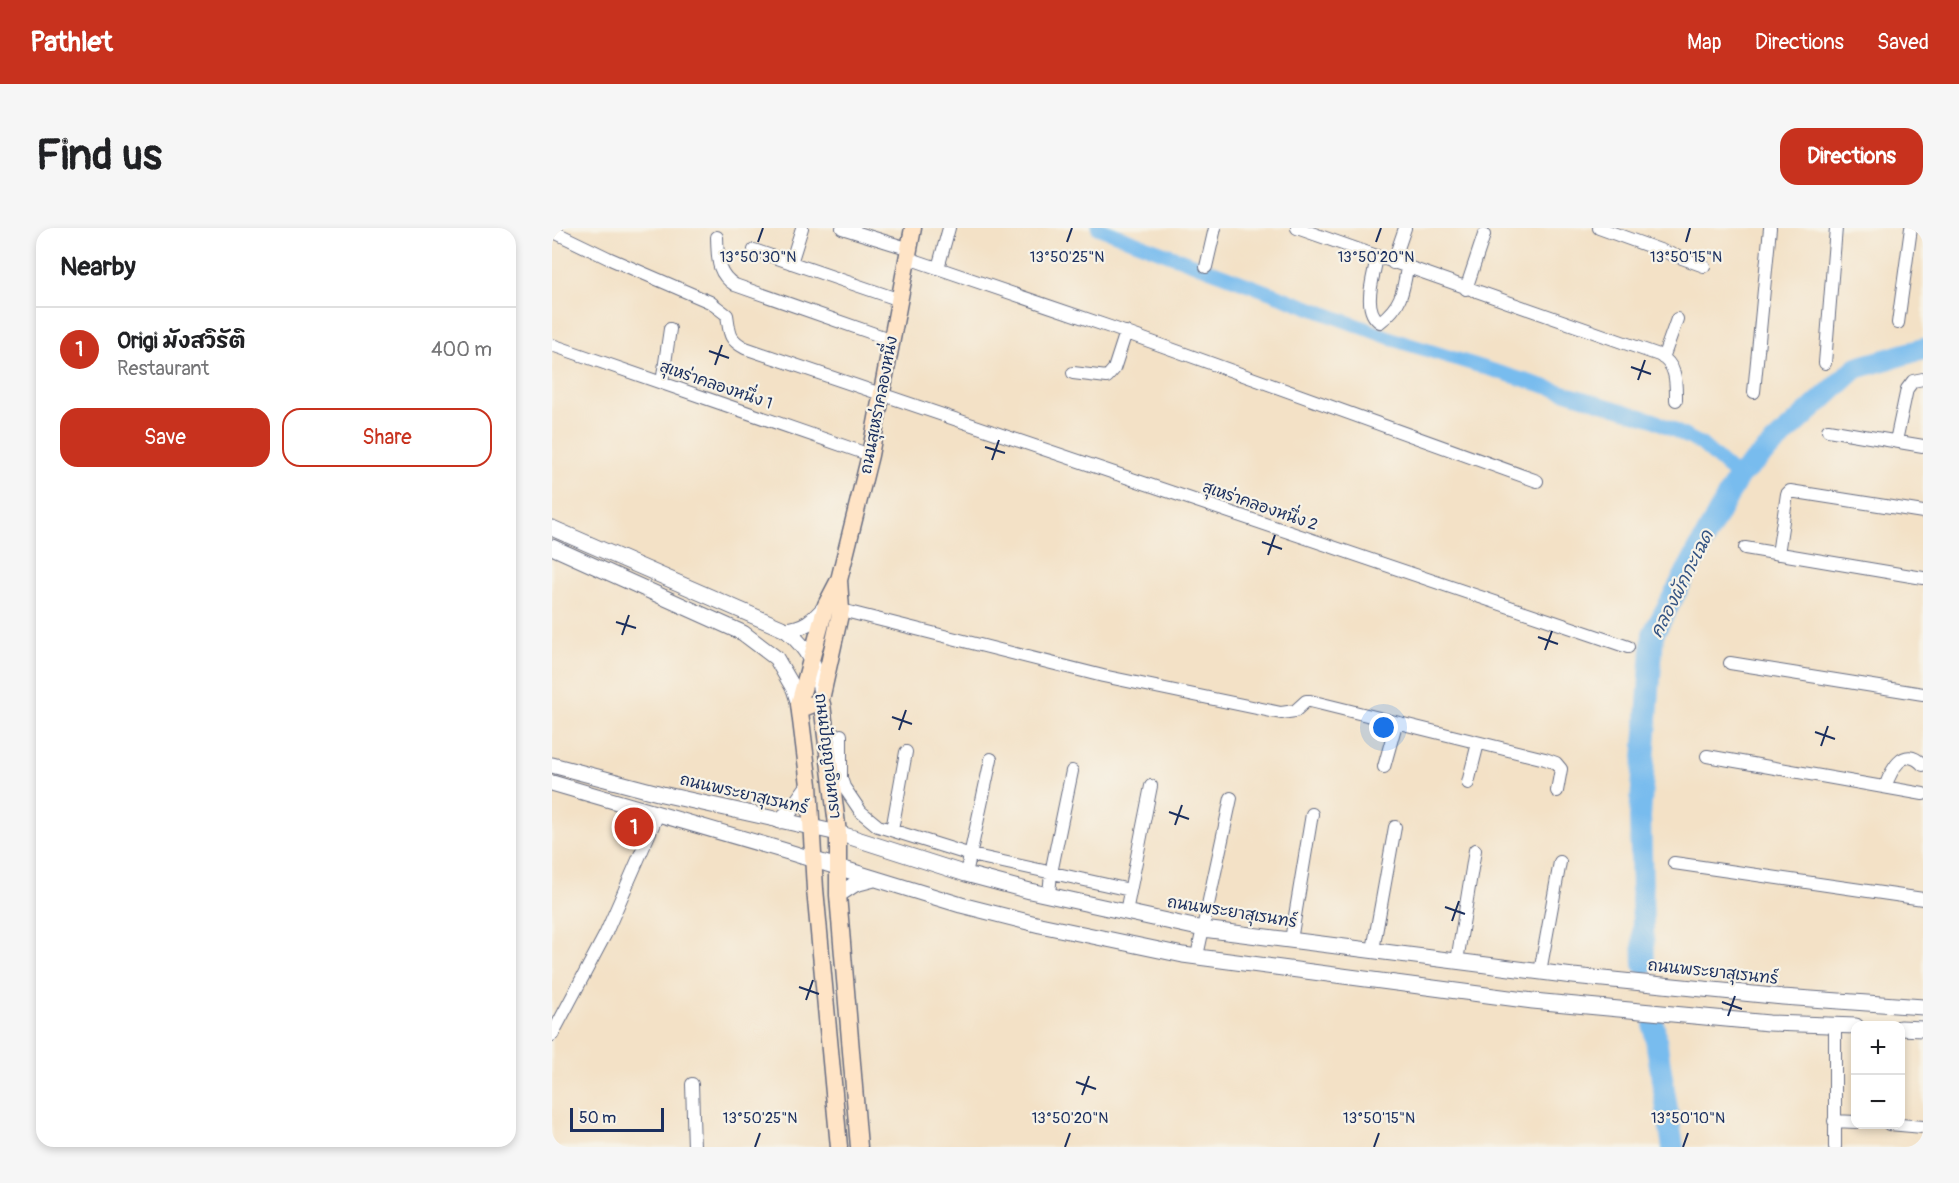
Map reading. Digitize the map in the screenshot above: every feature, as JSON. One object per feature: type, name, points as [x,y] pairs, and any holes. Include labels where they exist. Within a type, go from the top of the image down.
[{"type":"main road","name":"ถนนสุเหร่าคลองหนึ่ง","points":[[822,699],[833,608],[870,455],[914,228]]},
{"type":"main road","name":"ถนนสุเหร่าคลองหนึ่ง","points":[[799,704],[812,659],[833,608]]},
{"type":"main road","points":[[799,704],[806,707],[822,699]]},
{"type":"main road","name":"ถนนปัญญาอินทรา","points":[[822,699],[838,833],[838,895],[859,1147]]},
{"type":"main road","name":"ถนนปัญญาอินทรา","points":[[799,704],[809,785],[815,889],[839,1147]]},
{"type":"street","points":[[791,262],[802,228]]},
{"type":"street","points":[[842,228],[938,268],[1126,332],[1537,481]]},
{"type":"street","points":[[938,268],[949,228]]},
{"type":"street","points":[[1206,267],[1215,228]]},
{"type":"street","points":[[1297,228],[1663,358],[1673,367],[1676,378],[1676,400]]},
{"type":"street","points":[[1393,263],[1405,228]]},
{"type":"street","points":[[1599,228],[1704,266]]},
{"type":"street","points":[[1754,392],[1770,228]]},
{"type":"street","points":[[1825,363],[1836,228]]},
{"type":"street","points":[[1898,323],[1911,228]]},
{"type":"street","name":"สุเหร่าคลองหนึ่ง 2","points":[[552,231],[710,302],[727,315],[731,336],[735,342],[745,348],[1628,648]]},
{"type":"street","points":[[1466,289],[1484,235]]},
{"type":"street","points":[[717,237],[719,267],[722,274],[735,285],[892,340]]},
{"type":"street","points":[[754,250],[900,300]]},
{"type":"street","points":[[1377,257],[1369,306],[1375,319],[1380,322],[1398,305],[1403,293],[1407,268]]},
{"type":"street","points":[[1663,358],[1677,319]]},
{"type":"street","points":[[662,383],[670,329]]},
{"type":"street","points":[[1073,373],[1107,377],[1114,369],[1126,332]]},
{"type":"street","name":"สุเหร่าคลองหนึ่ง 1","points":[[552,345],[870,455]]},
{"type":"street","points":[[1896,441],[1907,389],[1913,381],[1923,379]]},
{"type":"street","points":[[1828,430],[1923,446]]},
{"type":"street","points":[[1778,554],[1787,494],[1790,490],[1923,512]]},
{"type":"street","name":"ถนนปัญญาอินทรา","points":[[552,528],[786,630],[800,642],[812,659],[822,699]]},
{"type":"street","name":"ถนนปัญญาอินทรา","points":[[552,547],[743,633],[777,658],[794,689],[799,704]]},
{"type":"street","points":[[1745,548],[1923,578]]},
{"type":"street","points":[[786,630],[800,628],[833,608],[1103,676],[1261,710],[1289,713],[1310,700],[1396,724],[1556,763],[1561,769],[1557,791]]},
{"type":"street","points":[[1730,663],[1923,694]]},
{"type":"street","points":[[1384,767],[1396,724]]},
{"type":"street","points":[[841,735],[841,778],[844,788],[868,819],[878,826],[971,855],[1130,890]]},
{"type":"street","points":[[1468,783],[1478,743]]},
{"type":"street","points":[[891,830],[906,752]]},
{"type":"street","points":[[1707,756],[1923,794]]},
{"type":"street","points":[[1885,788],[1894,768],[1904,758],[1916,759],[1923,765]]},
{"type":"street","points":[[966,874],[991,759]]},
{"type":"street","name":"ถนนพระยาสุเรนทร์","points":[[552,765],[662,794],[838,833],[966,874],[1203,928],[1540,972],[1783,997],[1923,1007]]},
{"type":"street","points":[[1049,894],[1051,873],[1072,771]]},
{"type":"street","points":[[552,783],[874,879],[1040,925],[1197,956],[1533,1001],[1683,1017],[1851,1026]]},
{"type":"street","points":[[779,821],[791,810],[809,785]]},
{"type":"street","points":[[1126,912],[1151,786]]},
{"type":"street","points":[[1197,956],[1231,798]]},
{"type":"street","points":[[552,1035],[605,935],[658,814]]},
{"type":"street","points":[[1291,940],[1312,814]]},
{"type":"street","points":[[1373,950],[1395,827]]},
{"type":"street","points":[[782,850],[805,872],[815,889]]},
{"type":"street","points":[[1456,961],[1475,850]]},
{"type":"street","points":[[1540,972],[1560,862]]},
{"type":"street","points":[[1674,863],[1923,899]]},
{"type":"street","points":[[838,895],[855,884],[874,879]]},
{"type":"street","points":[[1835,1147],[1836,1026]]},
{"type":"street","points":[[1905,1028],[1923,1029]]},
{"type":"street","points":[[692,1084],[694,1147]]},
{"type":"street","points":[[1834,1121],[1851,1122]]},
{"type":"street","points":[[1905,1126],[1923,1127]]},
{"type":"waterway","points":[[1098,228],[1401,342],[1654,420],[1701,444],[1738,477]]},
{"type":"waterway","name":"คลองผักกะเฉด","points":[[1644,964],[1640,817],[1653,634],[1738,477],[1856,368],[1923,349]]},
{"type":"waterway","name":"คลองผักกะเฉด","points":[[1654,1027],[1673,1147]]},
{"type":"place","name":"Origi มังสวิรัติ","points":[[634,827]]}]
